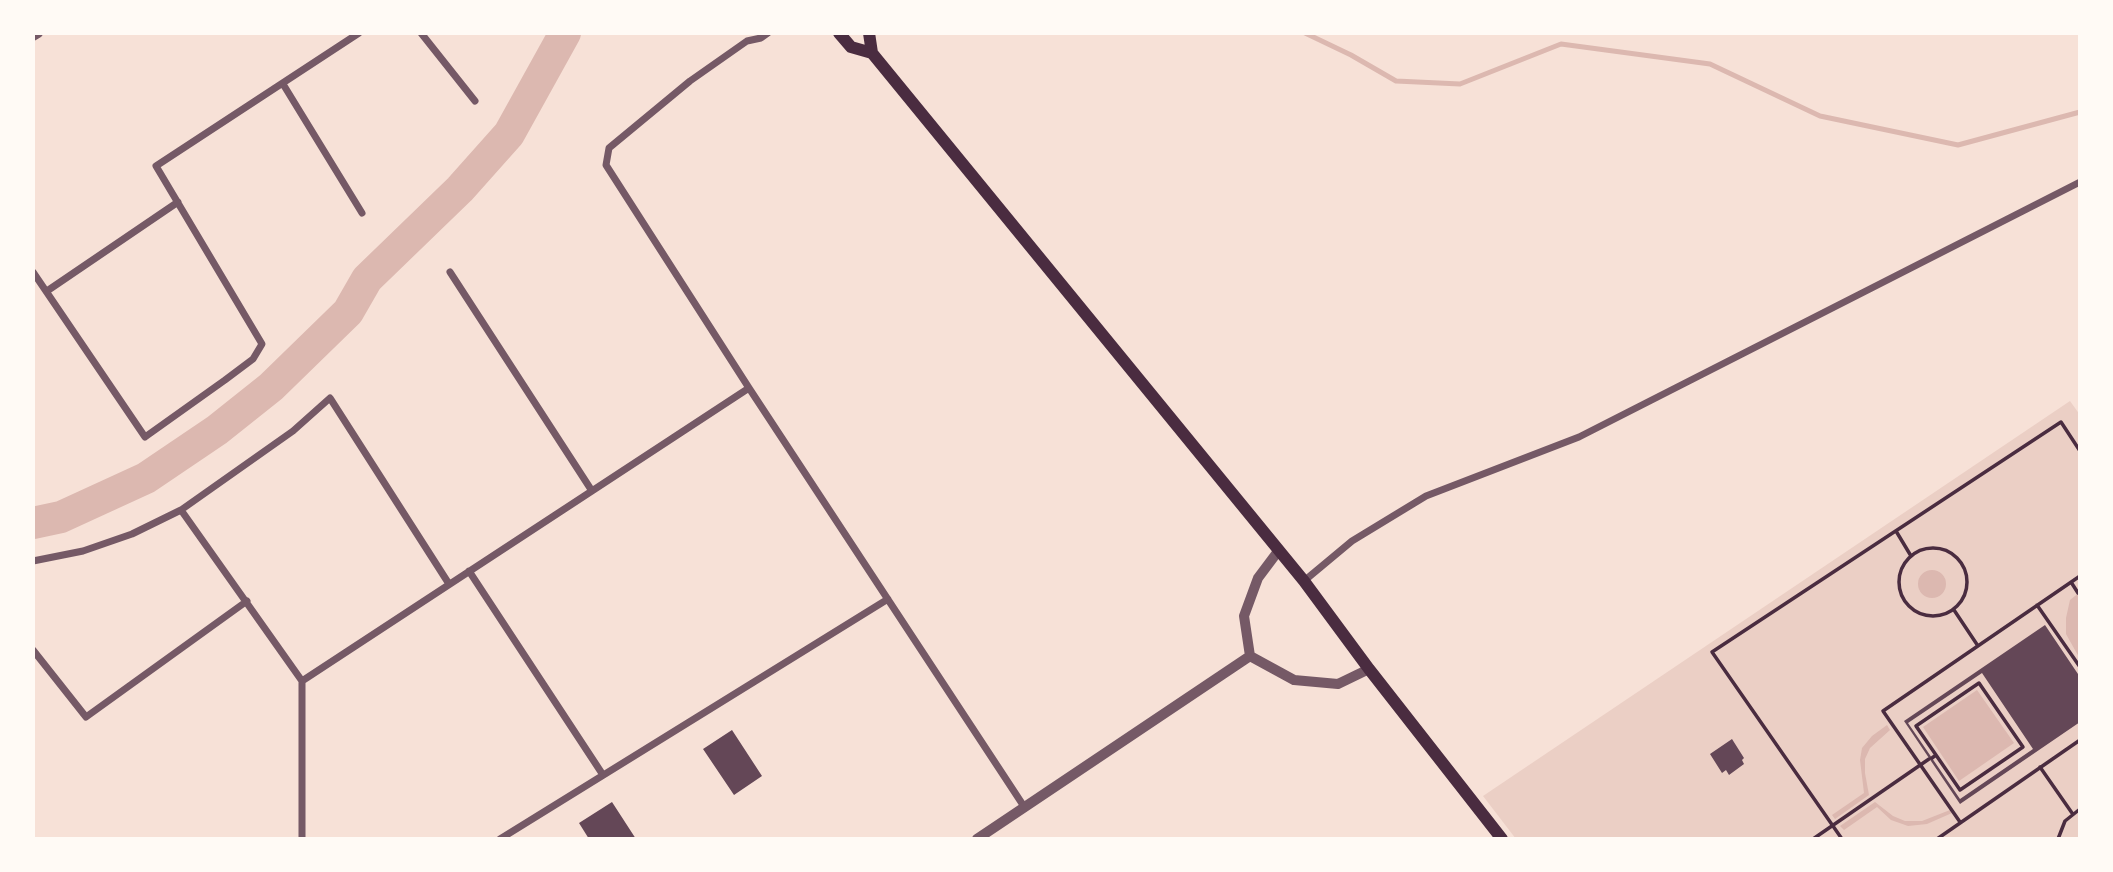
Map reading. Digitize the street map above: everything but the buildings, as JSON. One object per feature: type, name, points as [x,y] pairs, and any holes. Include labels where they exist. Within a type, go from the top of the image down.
[{"type":"main road","points":[[839,33],[852,47],[872,53]]},
{"type":"main road","points":[[869,33],[872,53],[1279,550],[1502,839]]},
{"type":"street","points":[[33,272],[145,437],[253,359],[262,344],[156,166],[359,33]]},
{"type":"street","points":[[421,33],[475,101]]},
{"type":"street","points":[[768,33],[761,38],[749,37],[690,81],[609,148],[606,165],[1025,808]]},
{"type":"street","points":[[283,84],[362,213]]},
{"type":"street","points":[[1304,582],[1352,541],[1426,496],[1579,437],[2080,182]]},
{"type":"street","points":[[47,291],[178,201]]},
{"type":"street","points":[[450,272],[592,491]]},
{"type":"street","points":[[302,681],[749,388]]},
{"type":"street","points":[[33,561],[83,551],[132,534],[181,510],[293,431],[330,398],[449,584]]},
{"type":"street","points":[[181,510],[302,681],[302,839]]},
{"type":"street","points":[[1251,656],[1244,616],[1258,578],[1279,550]]},
{"type":"street","points":[[469,571],[603,775]]},
{"type":"street","points":[[500,839],[888,599]]},
{"type":"street","points":[[33,650],[86,717],[247,601]]},
{"type":"street","points":[[1251,656],[1294,680],[1338,684],[1369,669]]},
{"type":"street","points":[[977,839],[1251,656]]},
{"type":"path","points":[[1842,839],[1712,652],[2061,422],[2080,451]]},
{"type":"path","points":[[1896,531],[1911,556]]},
{"type":"path","points":[[1942,549],[1952,553],[1960,561],[1965,570],[1966,592],[1953,609],[1931,616],[1910,607],[1899,587],[1899,576],[1903,565],[1911,556],[1921,550],[1942,549]]},
{"type":"path","points":[[1960,822],[1883,711],[2080,576]]},
{"type":"path","points":[[2071,582],[2078,593]]},
{"type":"path","points":[[2037,605],[2080,667]]},
{"type":"path","points":[[1953,609],[1978,646]]},
{"type":"path","points":[[1979,683],[2023,747],[1960,790],[1933,757],[1916,726],[1979,683]]},
{"type":"path","points":[[1937,839],[2080,740]]},
{"type":"path","points":[[1813,839],[1933,757]]},
{"type":"path","points":[[2040,767],[2072,813]]},
{"type":"path","points":[[2058,839],[2065,821],[2080,809]]},
{"type":"shaded area","points":[[2070,401],[2080,415],[2080,839],[1516,839],[1483,796]]},
{"type":"shaded area","points":[[1932,570],[1942,574],[1946,584],[1942,594],[1932,598],[1922,594],[1918,584],[1922,574]]},
{"type":"shaded area","points":[[2080,592],[2080,659],[2066,634],[2066,618],[2070,600]]},
{"type":"shaded area","points":[[1977,690],[2014,743],[1959,781],[1923,727]]},
{"type":"shaded area","points":[[1887,725],[1890,730],[1870,748],[1865,759],[1869,795],[1835,819],[1832,815],[1864,793],[1860,760],[1862,748]]},
{"type":"shaded area","points":[[1875,802],[1893,816],[1905,821],[1922,821],[1950,810],[1952,813],[1927,824],[1908,826],[1891,820],[1877,807],[1844,830],[1840,826]]},
{"type":"waterway","points":[[33,523],[61,517],[146,478],[217,430],[271,387],[348,312],[367,279],[460,189],[509,134],[565,33]]},
{"type":"waterway","points":[[1305,33],[1396,81],[1460,84],[1561,44],[1710,64],[1820,116],[1958,145],[2080,112]]}]
